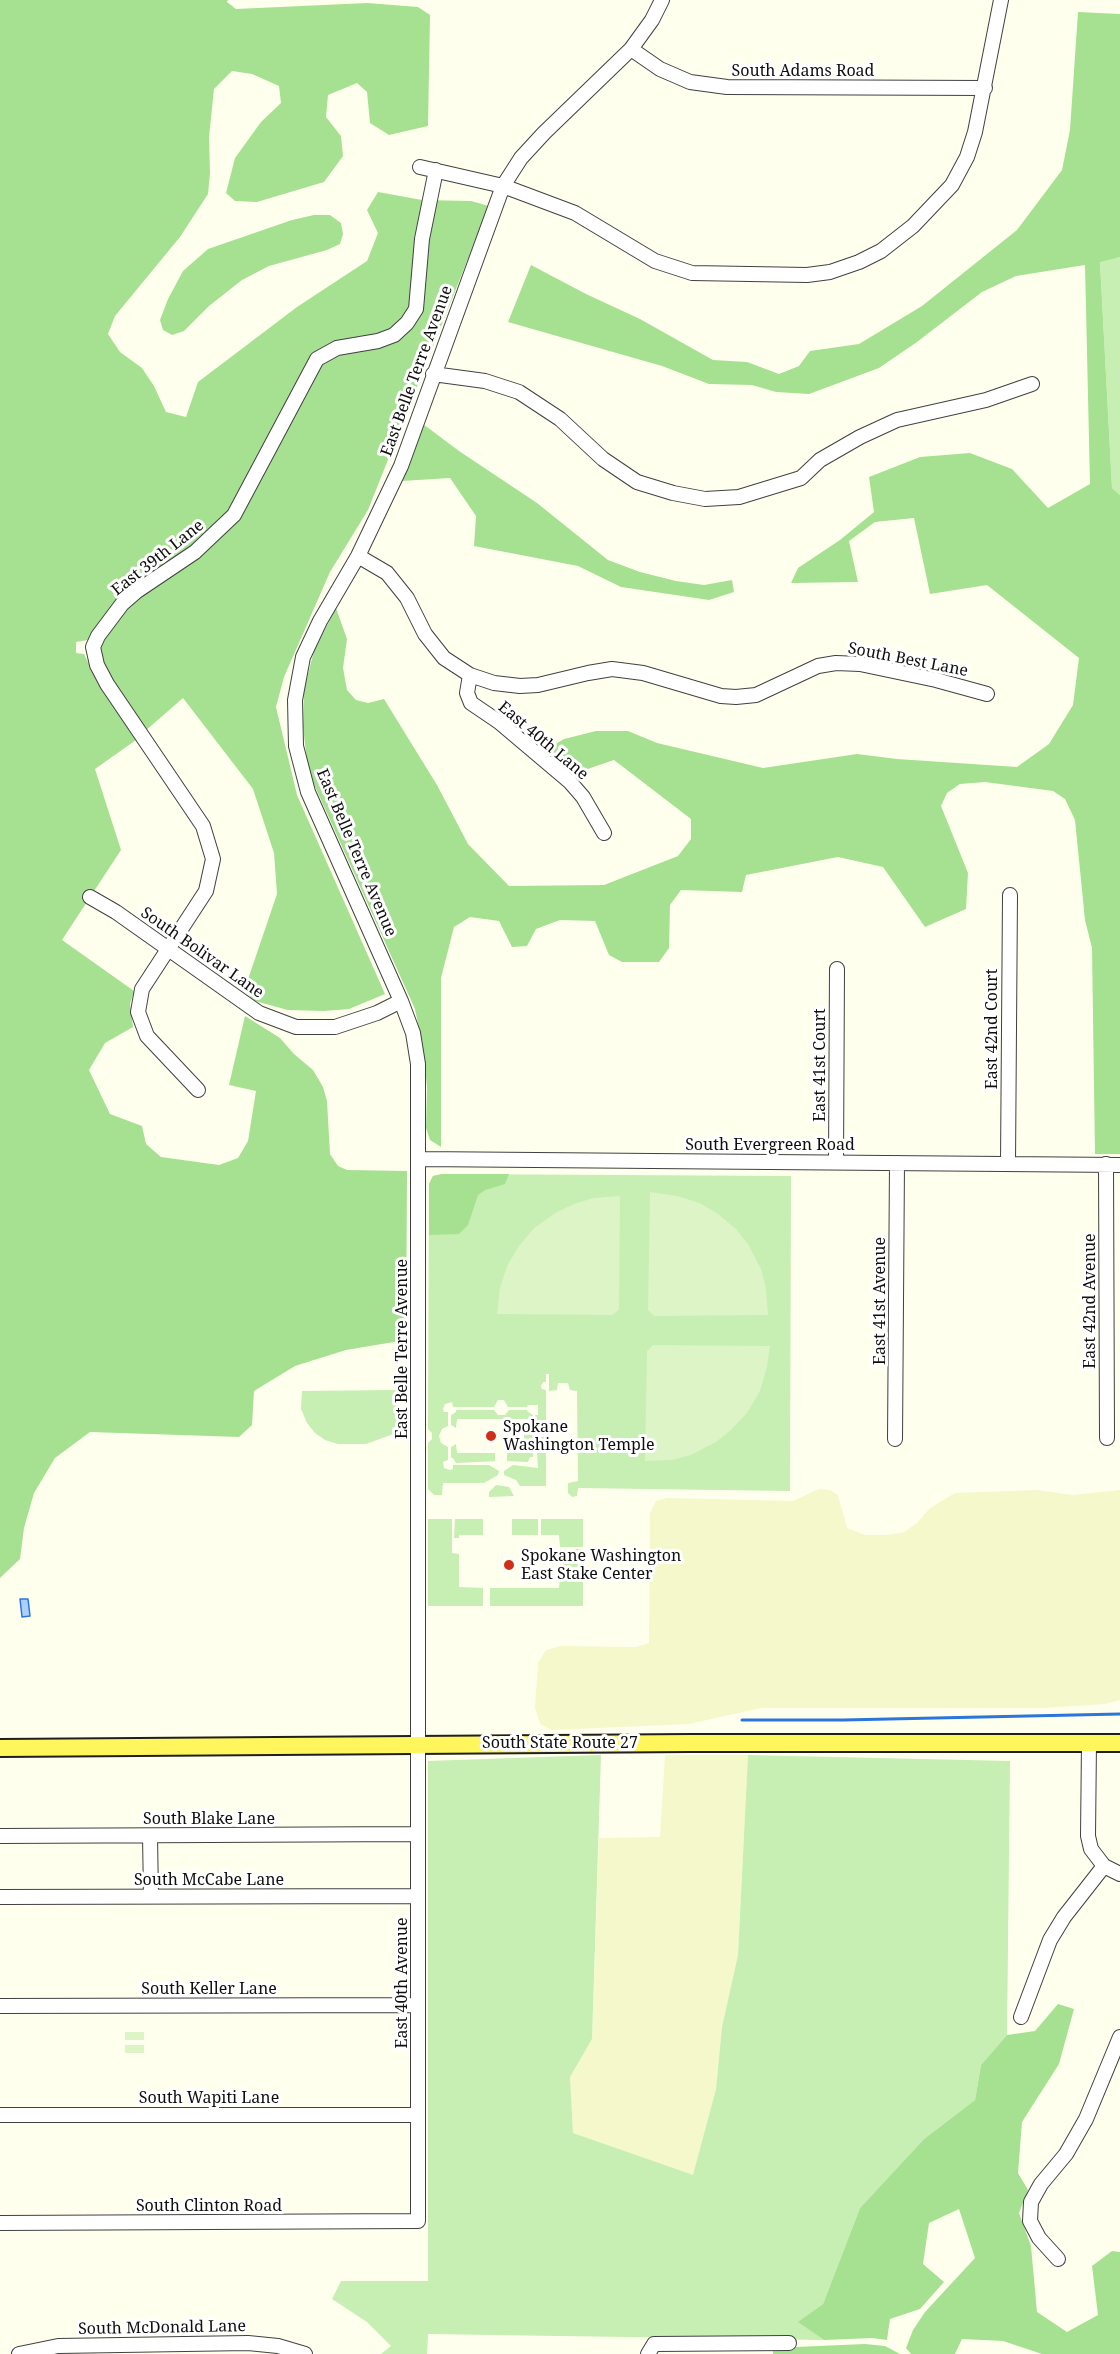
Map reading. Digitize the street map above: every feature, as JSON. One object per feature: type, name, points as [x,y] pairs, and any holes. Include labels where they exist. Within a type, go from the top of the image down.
[{"type":"main road","name":"South State Route 27","points":[[0,1748],[417,1744],[1120,1743]]},
{"type":"street","name":"East Belle Terre Avenue","points":[[417,1744],[418,1064],[413,1033],[401,1001],[308,792],[296,746],[295,700],[303,657],[320,621],[358,556],[401,466],[503,186],[521,158],[544,133],[631,49],[652,20],[662,0]]},
{"type":"street","points":[[420,166],[503,186],[576,213],[655,261],[683,271],[732,275],[807,275],[830,272],[881,251],[913,226],[952,185],[967,157],[975,132],[986,88],[1001,0]]},
{"type":"street","name":"South Adams Road","points":[[631,49],[660,69],[690,82],[727,87],[986,88]]},
{"type":"street","name":"East 39th Lane","points":[[198,1090],[147,1036],[138,1012],[142,988],[206,891],[213,859],[203,826],[107,684],[97,665],[93,647],[98,636],[122,604],[137,591],[195,552],[234,515],[317,359],[337,348],[378,341],[394,335],[407,323],[416,309],[422,238],[436,170]]},
{"type":"street","points":[[433,374],[485,381],[519,392],[561,419],[603,459],[637,482],[673,493],[705,499],[739,497],[801,478],[820,460],[860,437],[897,420],[986,400],[1032,384]]},
{"type":"street","points":[[358,556],[387,573],[407,598],[425,634],[444,658],[470,675]]},
{"type":"street","name":"South Best Lane","points":[[470,675],[494,683],[520,687],[612,669],[643,673],[721,696],[756,695],[818,666],[836,663],[860,664],[936,680],[987,694]]},
{"type":"street","name":"East 40th Lane","points":[[470,675],[467,693],[471,703],[499,722],[570,782],[583,797],[604,833]]},
{"type":"street","name":"East 42nd Court","points":[[1008,1163],[1010,894]]},
{"type":"street","name":"South Bolivar Lane","points":[[90,897],[259,1013],[296,1027],[334,1027],[377,1013],[401,1001]]},
{"type":"street","name":"East 41st Court","points":[[836,1162],[837,969]]},
{"type":"street","name":"South Evergreen Road","points":[[419,1159],[1113,1165]]},
{"type":"street","name":"East 41st Avenue","points":[[895,1439],[897,1163]]},
{"type":"street","name":"East 42nd Avenue","points":[[1107,1438],[1113,1165]]},
{"type":"street","points":[[1089,1743],[1088,1836],[1091,1849],[1104,1866],[1120,1874]]},
{"type":"street","name":"East 40th Avenue","points":[[417,1744],[418,2222]]},
{"type":"street","name":"South Blake Lane","points":[[0,1836],[418,1834]]},
{"type":"street","points":[[150,1836],[151,1896]]},
{"type":"street","points":[[1021,2017],[1050,1940],[1064,1917],[1104,1866]]},
{"type":"street","name":"South McCabe Lane","points":[[0,1897],[418,1896]]},
{"type":"street","name":"South Keller Lane","points":[[0,2006],[418,2005]]},
{"type":"street","points":[[1058,2259],[1039,2238],[1030,2221],[1031,2202],[1041,2184],[1066,2154],[1086,2119],[1120,2037]]},
{"type":"street","name":"South Wapiti Lane","points":[[0,2115],[418,2115]]},
{"type":"street","name":"South Clinton Road","points":[[0,2223],[418,2222]]},
{"type":"street","name":"South McDonald Lane","points":[[19,2354],[58,2346],[106,2349],[248,2343],[278,2346],[305,2354]]},
{"type":"street","points":[[651,2349],[789,2343]]},
{"type":"green space","points":[[0,0],[228,0],[227,2],[236,9],[367,3],[418,7],[430,15],[428,126],[389,135],[370,123],[367,92],[357,83],[328,95],[326,117],[341,136],[343,156],[324,182],[257,202],[235,201],[226,193],[235,158],[261,122],[281,103],[279,86],[252,74],[232,71],[214,89],[209,137],[208,194],[180,237],[115,316],[108,334],[120,352],[142,368],[154,386],[166,412],[186,417],[198,382],[297,307],[367,261],[378,233],[367,210],[378,192],[422,200],[471,201],[489,206],[368,510],[330,572],[284,677],[276,707],[297,795],[385,994],[349,1009],[324,1011],[288,1010],[255,1001],[244,991],[277,894],[274,853],[253,789],[183,698],[144,732],[101,666],[94,635],[88,640],[76,642],[76,653],[84,654],[96,679],[136,740],[95,769],[121,850],[62,940],[134,991],[130,1004],[133,1027],[105,1043],[89,1070],[110,1114],[142,1126],[146,1144],[161,1157],[219,1165],[238,1158],[248,1141],[256,1091],[229,1085],[245,1016],[280,1038],[313,1070],[323,1087],[327,1101],[330,1154],[338,1166],[347,1170],[407,1171],[406,1340],[346,1350],[295,1366],[254,1391],[252,1425],[239,1437],[90,1432],[55,1458],[34,1493],[24,1528],[20,1559],[0,1578]]},
{"type":"green space","points":[[1078,12],[1120,14],[1120,257],[1100,262],[1112,488],[1120,495],[1120,1154],[1095,1154],[1092,948],[1085,920],[1075,820],[1065,799],[1053,791],[985,782],[960,784],[947,793],[941,806],[968,873],[966,909],[925,927],[883,867],[838,857],[746,875],[742,892],[681,890],[670,905],[669,948],[659,962],[622,962],[609,955],[595,921],[560,920],[536,929],[527,946],[512,947],[499,921],[470,917],[454,927],[441,978],[441,1147],[430,1140],[426,1128],[427,1087],[423,1048],[415,1009],[308,771],[303,726],[304,690],[314,651],[336,608],[347,639],[343,668],[347,690],[356,700],[368,703],[384,699],[437,785],[468,844],[509,886],[604,885],[678,856],[691,839],[691,819],[614,760],[573,774],[545,750],[564,739],[596,731],[628,731],[657,743],[763,768],[857,754],[1017,767],[1049,744],[1073,705],[1079,658],[987,585],[930,594],[914,518],[875,522],[849,541],[858,582],[791,583],[798,568],[840,540],[874,512],[869,477],[920,457],[970,453],[1012,469],[1048,508],[1090,484],[1085,265],[1016,276],[982,292],[879,368],[809,394],[776,392],[752,385],[709,384],[662,366],[508,322],[531,265],[640,319],[713,360],[747,362],[779,374],[799,366],[810,351],[859,344],[922,306],[1017,230],[1062,170],[1070,130]]},
{"type":"green space","points":[[314,215],[330,215],[341,223],[343,234],[340,244],[327,250],[269,266],[242,280],[209,306],[184,331],[172,335],[163,330],[160,320],[183,271],[208,249],[292,220]]},
{"type":"green space","points":[[1120,257],[1120,495],[1112,488],[1100,261]]},
{"type":"green space","points":[[423,424],[537,503],[608,560],[640,572],[676,581],[704,585],[732,580],[734,592],[709,600],[621,587],[578,566],[474,546],[476,516],[450,478],[402,481]]},
{"type":"green space","points":[[442,1174],[791,1176],[790,1491],[578,1488],[577,1496],[572,1497],[568,1493],[568,1483],[578,1481],[577,1391],[570,1390],[568,1383],[558,1383],[557,1390],[549,1391],[549,1374],[546,1374],[546,1382],[543,1382],[541,1386],[546,1390],[546,1435],[536,1435],[535,1415],[538,1415],[538,1405],[508,1407],[504,1400],[498,1400],[494,1407],[453,1407],[452,1402],[445,1404],[443,1409],[444,1412],[448,1412],[448,1426],[442,1429],[439,1436],[441,1443],[448,1447],[448,1460],[443,1462],[444,1468],[453,1469],[453,1465],[489,1465],[499,1471],[498,1475],[484,1483],[443,1483],[442,1495],[434,1495],[428,1489],[428,1443],[432,1439],[432,1433],[428,1429],[429,1184],[433,1176]]},
{"type":"green space","points":[[509,1174],[505,1184],[485,1190],[478,1195],[468,1225],[459,1234],[429,1235],[429,1184],[433,1176]]},
{"type":"green space","points":[[650,1192],[677,1196],[700,1203],[736,1229],[748,1244],[761,1269],[766,1288],[768,1315],[654,1316],[648,1310]]},
{"type":"green space","points":[[620,1196],[619,1310],[612,1315],[497,1314],[500,1287],[508,1264],[534,1228],[557,1212],[574,1204],[593,1198]]},
{"type":"green space","points":[[653,1345],[770,1346],[760,1391],[747,1413],[731,1430],[716,1442],[691,1455],[672,1460],[645,1461],[647,1351]]},
{"type":"green space","points":[[396,1390],[396,1433],[366,1444],[338,1444],[325,1440],[307,1423],[301,1409],[302,1391]]},
{"type":"green space","points":[[456,1410],[494,1410],[498,1415],[505,1415],[509,1410],[527,1410],[533,1415],[533,1457],[530,1457],[528,1462],[504,1461],[507,1461],[507,1453],[529,1453],[529,1442],[524,1442],[524,1430],[529,1430],[528,1419],[457,1419],[456,1428],[451,1425],[451,1415]]},
{"type":"green space","points":[[536,1437],[546,1437],[546,1486],[520,1486],[516,1480],[504,1475],[504,1471],[513,1465],[538,1468]]},
{"type":"green space","points":[[456,1444],[457,1453],[495,1453],[495,1461],[499,1461],[456,1463],[451,1458],[451,1447]]},
{"type":"green space","points":[[496,1485],[509,1487],[514,1496],[489,1497],[489,1492]]},
{"type":"green space","points":[[819,1489],[830,1490],[838,1495],[847,1528],[865,1535],[904,1532],[917,1523],[930,1508],[955,1493],[1037,1490],[1072,1495],[1120,1490],[1120,1700],[1105,1704],[1044,1708],[761,1708],[689,1724],[552,1730],[540,1724],[535,1708],[538,1663],[546,1650],[561,1646],[636,1647],[649,1643],[650,1513],[656,1501],[667,1498],[793,1501]]},
{"type":"green space","points":[[428,1519],[452,1519],[452,1553],[459,1554],[459,1587],[483,1588],[483,1606],[428,1606]]},
{"type":"green space","points":[[455,1519],[483,1519],[483,1535],[459,1535],[459,1538],[454,1538]]},
{"type":"green space","points":[[512,1519],[538,1519],[538,1535],[512,1535]]},
{"type":"green space","points":[[541,1519],[583,1519],[583,1547],[560,1547],[559,1535],[541,1535]]},
{"type":"green space","points":[[560,1549],[583,1549],[583,1575],[560,1575]]},
{"type":"green space","points":[[560,1578],[583,1578],[583,1606],[490,1606],[490,1588],[559,1588]]},
{"type":"green space","points":[[601,1755],[592,2039],[570,2077],[573,2133],[693,2175],[716,2089],[722,2027],[738,1955],[748,1755],[1010,1761],[1007,2035],[981,2065],[975,2100],[924,2139],[860,2208],[823,2304],[799,2322],[824,2340],[428,2334],[427,2354],[381,2354],[391,2346],[367,2322],[332,2299],[341,2281],[428,2281],[428,1761]]},
{"type":"green space","points":[[665,1755],[748,1755],[738,1955],[722,2027],[716,2089],[693,2176],[573,2133],[570,2077],[592,2039],[599,1838],[660,1837]]},
{"type":"green space","points":[[1058,2004],[1074,2009],[1059,2064],[1022,2122],[1018,2173],[1028,2190],[1019,2213],[1031,2246],[1037,2312],[1067,2332],[1098,2315],[1092,2266],[1112,2251],[1120,2252],[1120,2354],[1042,2354],[1003,2341],[962,2339],[955,2354],[911,2354],[906,2348],[913,2330],[925,2312],[975,2258],[959,2209],[929,2223],[923,2264],[944,2282],[920,2309],[890,2319],[887,2340],[872,2338],[824,2340],[798,2322],[823,2304],[860,2208],[924,2139],[975,2100],[981,2065],[1007,2035],[1035,2031]]},
{"type":"green space","points":[[125,2032],[144,2032],[144,2040],[125,2040]]},
{"type":"green space","points":[[125,2045],[144,2045],[144,2053],[125,2053]]},
{"type":"green space","points":[[865,2344],[885,2346],[900,2354],[773,2354],[773,2348]]},
{"type":"water","points":[[20,1599],[28,1599],[30,1616],[22,1617]]},
{"type":"waterway","points":[[742,1720],[1120,1714]]},
{"type":"place","name":"Spokane Washington Temple","points":[[491,1436]]},
{"type":"place","name":"Spokane Washington East Stake Center","points":[[509,1565]]}]
